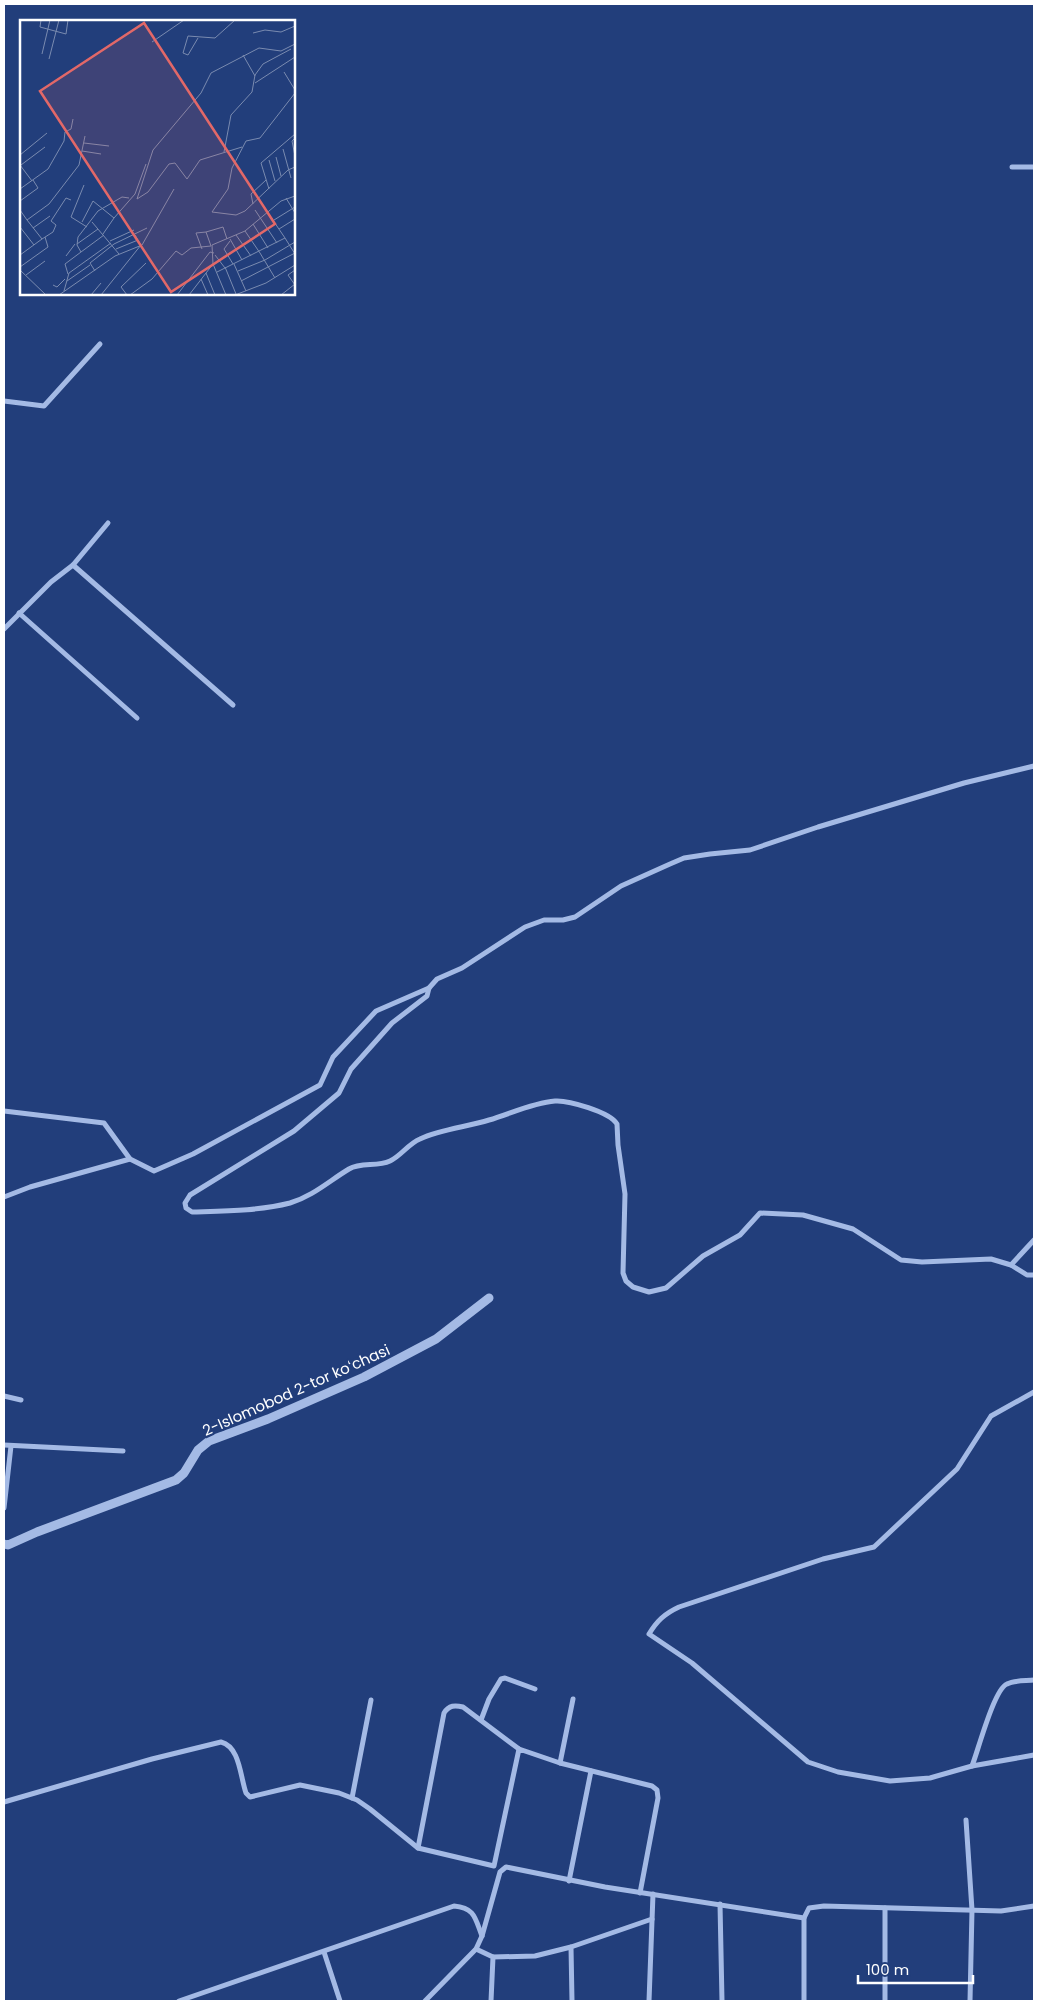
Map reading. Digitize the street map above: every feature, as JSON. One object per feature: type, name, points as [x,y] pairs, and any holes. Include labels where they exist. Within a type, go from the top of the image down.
[{"type":"street","points":[[1012,167],[1034,167]]},
{"type":"street","points":[[4,401],[44,406],[100,344]]},
{"type":"street","points":[[4,629],[6,622],[19,613],[51,582],[73,565],[108,523]]},
{"type":"street","points":[[73,565],[233,705]]},
{"type":"street","points":[[19,613],[136,718]]},
{"type":"street","points":[[4,1111],[104,1123],[130,1159],[154,1171],[193,1154],[320,1085],[333,1058],[376,1011],[429,988],[437,979],[462,968],[525,927],[544,920],[563,920],[575,917],[621,886],[684,858],[750,850],[818,827],[964,784],[1034,766]]},
{"type":"street","points":[[429,988],[427,996],[392,1023],[351,1069],[339,1093],[294,1132],[190,1195],[185,1204],[186,1208],[192,1212],[249,1209],[290,1203],[316,1193],[350,1168],[388,1162],[396,1158],[409,1144],[421,1138],[489,1120],[542,1103],[569,1102],[607,1115],[617,1124],[625,1194],[623,1273],[626,1281],[633,1287],[649,1292],[666,1288],[703,1256],[740,1235],[760,1213],[803,1215],[853,1229],[901,1260],[922,1262],[991,1259],[1011,1264],[1027,1275],[1034,1275]]},
{"type":"street","points":[[4,1198],[30,1187],[130,1159]]},
{"type":"street","points":[[1011,1264],[1034,1240]]},
{"type":"street","name":"2-Islomobod 2-tor koʻchasi","points":[[4,1544],[8,1545],[37,1532],[176,1480],[184,1473],[198,1450],[209,1441],[268,1419],[364,1377],[436,1339],[489,1298]]},
{"type":"street","points":[[1034,1392],[991,1416],[957,1468],[874,1547],[823,1559],[679,1607],[668,1612],[658,1620],[649,1634],[692,1663],[808,1762],[838,1772],[890,1781],[930,1778],[972,1766],[1034,1755]]},
{"type":"street","points":[[4,1396],[21,1400]]},
{"type":"street","points":[[4,1445],[123,1451]]},
{"type":"street","points":[[4,1508],[4,1494],[11,1446]]},
{"type":"street","points":[[482,1720],[489,1699],[501,1679],[505,1678],[535,1689]]},
{"type":"street","points":[[972,1766],[995,1700],[1002,1688],[1006,1684],[1034,1680]]},
{"type":"street","points":[[560,1763],[573,1699]]},
{"type":"street","points":[[352,1798],[371,1700]]},
{"type":"street","points":[[418,1848],[444,1713],[454,1705],[464,1707],[519,1749],[560,1763],[652,1786],[658,1793],[640,1892]]},
{"type":"street","points":[[4,1802],[124,1766],[221,1742],[230,1747],[235,1754],[246,1793],[250,1797],[300,1785],[339,1793],[352,1798],[370,1809],[418,1848],[494,1866],[569,1880],[804,1918]]},
{"type":"street","points":[[494,1866],[519,1749]]},
{"type":"street","points":[[569,1880],[591,1771]]},
{"type":"street","points":[[966,1820],[972,1910],[970,2001]]},
{"type":"street","points":[[426,2001],[476,1949],[482,1936],[500,1872],[506,1867]]},
{"type":"street","points":[[649,2001],[652,1894]]},
{"type":"street","points":[[720,1904],[722,2001]]},
{"type":"street","points":[[178,2001],[454,1906],[465,1907],[471,1911],[482,1936]]},
{"type":"street","points":[[804,2001],[804,1918],[809,1908],[824,1906],[1001,1911],[1034,1906]]},
{"type":"street","points":[[885,1908],[885,2001]]},
{"type":"street","points":[[476,1949],[493,1957],[535,1956],[572,1947],[652,1919]]},
{"type":"street","points":[[572,1947],[572,2001]]},
{"type":"street","points":[[324,1952],[340,2001]]},
{"type":"street","points":[[491,2001],[493,1957]]}]
